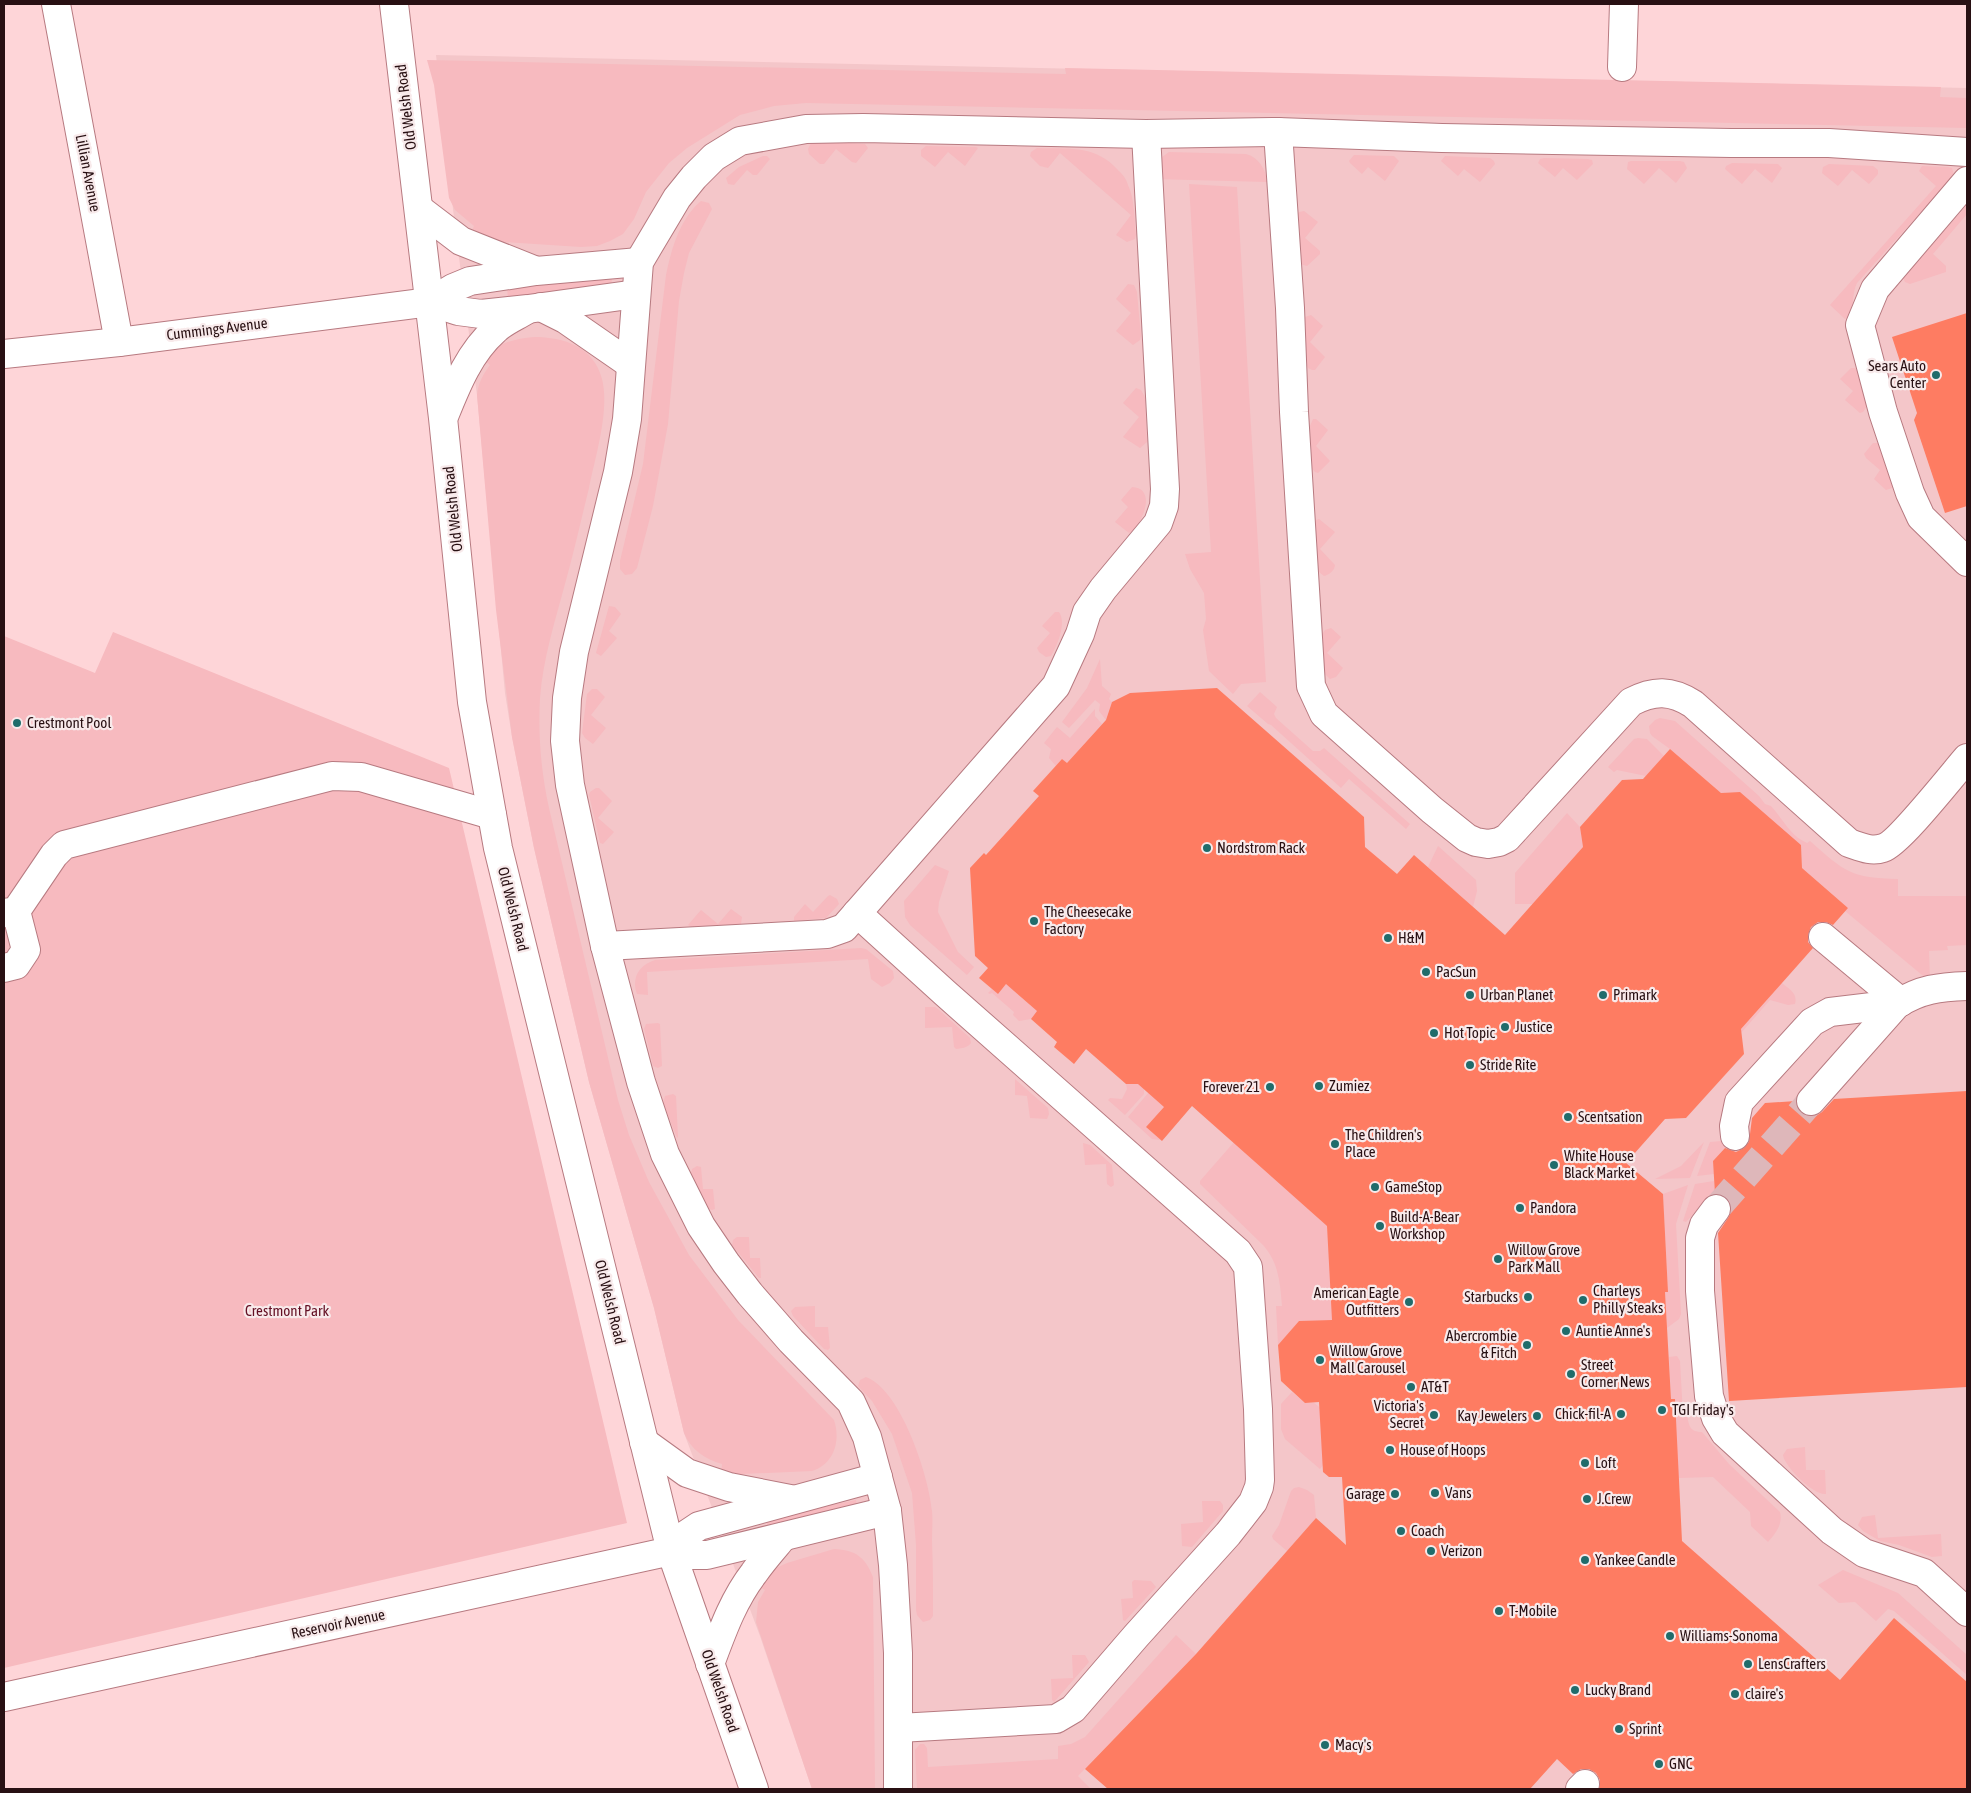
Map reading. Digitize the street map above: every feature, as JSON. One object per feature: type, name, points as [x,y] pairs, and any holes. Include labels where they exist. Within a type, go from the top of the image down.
[{"type":"street","name":"Lillian Avenue","points":[[56,4],[119,342]]},
{"type":"street","name":"Old Welsh Road","points":[[394,4],[443,418],[472,702],[498,848],[671,1551],[754,1789]]},
{"type":"street","points":[[1622,67],[1624,4]]},
{"type":"street","points":[[898,1789],[899,1728],[894,1565],[887,1511],[867,1437],[851,1402],[750,1294],[701,1226],[683,1194],[665,1154],[641,1082],[605,946],[570,785],[565,741],[567,698],[574,652],[618,472],[626,420],[639,262],[677,198],[714,157],[740,141],[806,129],[863,128],[1146,134],[1278,132],[1442,138],[1829,143],[1967,152]]},
{"type":"street","points":[[1278,132],[1290,308],[1294,412],[1311,686],[1317,703],[1324,714],[1432,810],[1467,838],[1488,844],[1508,838],[1631,702],[1652,693],[1671,693],[1693,704],[1849,843],[1867,850],[1884,848],[1899,837],[1967,758]]},
{"type":"street","points":[[605,946],[827,934],[844,928],[1056,686],[1072,652],[1087,612],[1103,589],[1158,522],[1164,506],[1165,489],[1146,134]]},
{"type":"street","points":[[1967,181],[1875,289],[1860,325],[1883,412],[1910,493],[1921,518],[1967,562]]},
{"type":"street","points":[[419,209],[461,241],[536,271]]},
{"type":"street","points":[[430,302],[453,288],[470,281],[536,271],[639,262]]},
{"type":"street","points":[[430,302],[458,311],[481,314],[636,294]]},
{"type":"street","name":"Cummings Avenue","points":[[4,354],[119,342],[430,302]]},
{"type":"street","points":[[443,418],[460,375],[483,343],[495,329],[534,308],[565,319],[630,364]]},
{"type":"street","points":[[4,968],[16,965],[26,950],[10,912],[54,855],[64,845],[332,776],[362,777],[492,815]]},
{"type":"street","points":[[857,913],[945,994],[1238,1252],[1248,1267],[1258,1409],[1260,1487],[1253,1502],[1228,1534],[1073,1709],[1056,1719],[899,1728]]},
{"type":"street","points":[[1823,937],[1899,1003]]},
{"type":"street","points":[[1811,1102],[1899,1003],[1914,994],[1937,987],[1967,986]]},
{"type":"street","points":[[1735,1136],[1734,1126],[1739,1102],[1812,1022],[1830,1012],[1899,1003]]},
{"type":"street","points":[[1716,1209],[1704,1225],[1700,1238],[1700,1292],[1709,1396],[1716,1418],[1725,1433],[1832,1531],[1864,1553],[1924,1573],[1967,1612]]},
{"type":"street","points":[[644,1442],[687,1473],[729,1487],[796,1500]]},
{"type":"street","points":[[671,1551],[684,1536],[699,1526],[878,1478]]},
{"type":"street","points":[[671,1551],[693,1555],[707,1555],[887,1511]]},
{"type":"street","points":[[710,1664],[724,1625],[744,1588],[783,1536]]},
{"type":"street","name":"Reservoir Avenue","points":[[4,1696],[671,1551]]},
{"type":"shaded area","name":"Willow Grove Park Mall","points":[[436,55],[1967,88],[1967,1789],[812,1789],[760,1636],[684,1433],[654,1308],[589,1082],[534,848],[505,693],[477,395],[455,227]]},
{"type":"green space","points":[[427,60],[1066,74],[1065,68],[1941,87],[1940,97],[1967,98],[1967,128],[806,103],[774,106],[740,115],[687,148],[669,163],[646,192],[634,219],[623,234],[597,246],[581,247],[487,241],[470,236],[474,226],[455,210],[449,198],[434,85]]},
{"type":"green space","points":[[822,141],[865,144],[868,148],[856,163],[836,149],[824,164],[820,164],[809,154],[808,149],[811,143]]},
{"type":"green space","points":[[926,146],[978,148],[965,166],[948,152],[935,167],[921,156],[921,150]]},
{"type":"green space","points":[[1037,148],[1088,151],[1106,159],[1114,166],[1127,182],[1132,197],[1135,239],[1127,242],[1116,235],[1131,215],[1060,153],[1048,168],[1040,166],[1030,156],[1031,152]]},
{"type":"green space","points":[[1169,152],[1246,154],[1261,164],[1267,182],[1153,179],[1158,160]]},
{"type":"green space","points":[[1354,155],[1394,156],[1399,161],[1385,181],[1368,167],[1362,174],[1349,161]]},
{"type":"green space","points":[[767,156],[770,159],[757,175],[753,175],[747,170],[734,185],[728,184],[726,178],[739,167]]},
{"type":"green space","points":[[1445,156],[1490,158],[1495,164],[1480,182],[1464,169],[1458,176],[1441,161]]},
{"type":"green space","points":[[1540,159],[1588,159],[1592,160],[1593,164],[1577,180],[1563,168],[1555,177],[1538,163]]},
{"type":"green space","points":[[1680,161],[1684,162],[1687,168],[1676,183],[1659,168],[1644,184],[1627,169],[1628,162]]},
{"type":"green space","points":[[1732,163],[1778,164],[1782,168],[1772,183],[1755,169],[1742,184],[1725,169],[1726,166]]},
{"type":"green space","points":[[1829,164],[1873,166],[1878,170],[1878,174],[1869,184],[1852,170],[1838,186],[1822,173],[1823,167]]},
{"type":"green space","points":[[1922,166],[1952,168],[1954,175],[1857,283],[1850,316],[1845,319],[1830,305],[1936,186],[1919,171]]},
{"type":"green space","points":[[1189,184],[1237,187],[1266,682],[1241,684],[1233,694],[1209,671],[1203,630],[1206,619],[1204,593],[1190,569],[1185,554],[1211,552]]},
{"type":"green space","points":[[701,201],[709,203],[712,209],[689,253],[684,273],[679,301],[668,424],[653,506],[637,568],[632,574],[625,575],[620,569],[620,561],[643,464],[666,275],[674,245],[682,225],[687,216]]},
{"type":"green space","points":[[1967,205],[1967,214],[1933,254],[1946,266],[1946,272],[1910,284],[1905,282],[1903,278]]},
{"type":"green space","points":[[1304,211],[1318,222],[1305,238],[1320,251],[1320,254],[1307,266],[1300,264],[1297,214]]},
{"type":"green space","points":[[604,277],[612,279],[611,286],[508,299],[507,288]]},
{"type":"green space","points":[[1128,284],[1134,285],[1137,292],[1141,336],[1140,340],[1133,345],[1116,331],[1131,313],[1116,299]]},
{"type":"green space","points":[[1311,315],[1323,326],[1310,342],[1325,357],[1315,370],[1308,368],[1306,363],[1304,320],[1305,317]]},
{"type":"green space","points":[[534,337],[545,337],[567,342],[585,352],[598,368],[604,391],[603,419],[598,449],[544,669],[539,726],[546,794],[618,1100],[629,1135],[649,1182],[689,1255],[738,1320],[834,1420],[837,1436],[834,1451],[826,1463],[812,1471],[721,1475],[722,1464],[699,1453],[687,1439],[654,1308],[589,1082],[534,848],[512,737],[496,610],[477,395],[481,379],[490,365],[482,358],[506,343]]},
{"type":"green space","points":[[1851,368],[1857,370],[1867,406],[1860,413],[1845,400],[1853,391],[1840,379]]},
{"type":"green space","points":[[1136,388],[1141,390],[1145,397],[1147,442],[1140,448],[1123,437],[1139,417],[1123,403]]},
{"type":"green space","points":[[1313,419],[1316,419],[1328,430],[1316,446],[1330,461],[1318,473],[1311,467],[1310,426]]},
{"type":"green space","points":[[1873,443],[1879,443],[1894,484],[1892,488],[1886,490],[1874,479],[1880,470],[1864,454]]},
{"type":"green space","points":[[1132,487],[1140,489],[1146,500],[1143,516],[1129,533],[1115,522],[1128,507],[1121,500]]},
{"type":"green space","points":[[1319,519],[1335,532],[1320,549],[1335,565],[1328,575],[1324,576],[1315,569],[1314,524]]},
{"type":"green space","points":[[609,606],[615,607],[621,614],[609,631],[617,638],[601,656],[596,653]]},
{"type":"green space","points":[[1055,612],[1059,612],[1062,628],[1051,656],[1046,657],[1037,648],[1050,633],[1042,626]]},
{"type":"green space","points":[[1331,628],[1341,637],[1327,653],[1343,668],[1336,677],[1330,679],[1324,673],[1321,636],[1325,630]]},
{"type":"green space","name":"Crestmont Park","points":[[113,632],[449,768],[627,1523],[4,1668],[4,636],[95,673]]},
{"type":"green space","points":[[1100,659],[1102,686],[1111,694],[1109,699],[1112,702],[1106,720],[1099,711],[1100,704],[1095,700],[1069,728],[1062,722],[1087,688]]},
{"type":"green space","points":[[592,689],[597,689],[605,697],[591,715],[606,728],[593,744],[582,733],[587,694]]},
{"type":"green space","points":[[1260,692],[1277,707],[1274,714],[1276,718],[1313,751],[1320,751],[1324,748],[1410,824],[1406,829],[1349,779],[1341,788],[1247,706]]},
{"type":"green space","points":[[1095,709],[1095,716],[1102,724],[1067,763],[1062,759],[1056,766],[1049,758],[1051,749],[1044,743],[1057,727],[1070,738]]},
{"type":"green space","points":[[1660,718],[1675,721],[1759,796],[1765,804],[1771,806],[1796,836],[1807,843],[1810,841],[1841,866],[1859,875],[1898,879],[1898,896],[1967,896],[1967,945],[1947,946],[1948,950],[1929,951],[1930,979],[1922,975],[1845,911],[1848,908],[1802,868],[1801,845],[1740,792],[1721,793],[1652,736],[1649,726]]},
{"type":"green space","points":[[1634,739],[1647,739],[1664,756],[1646,776],[1617,770],[1614,772],[1608,767]]},
{"type":"green space","points":[[596,788],[599,788],[612,801],[598,818],[614,832],[603,844],[600,843],[589,795]]},
{"type":"green space","points":[[1567,813],[1580,827],[1583,847],[1533,904],[1515,904],[1515,873]]},
{"type":"green space","points":[[1438,846],[1476,880],[1477,891],[1473,907],[1428,867]]},
{"type":"green space","points":[[935,865],[949,871],[939,902],[938,912],[958,952],[974,967],[967,975],[910,925],[905,917],[904,901]]},
{"type":"green space","points":[[830,895],[837,899],[839,904],[826,918],[794,921],[794,917],[805,904],[813,912]]},
{"type":"green space","points":[[731,909],[742,917],[741,924],[693,928],[688,925],[701,910],[718,924]]},
{"type":"green space","points":[[866,949],[893,971],[894,978],[890,983],[882,987],[871,979],[868,959],[647,972],[648,995],[637,994],[635,988],[638,973],[645,965],[655,960]]},
{"type":"green space","points":[[1782,983],[1794,994],[1795,1004],[1788,1005],[1770,1000],[1741,1033],[1741,1029]]},
{"type":"green space","points":[[1006,984],[1037,1011],[1031,1019],[1019,1021],[1013,1015],[1014,1012],[992,993],[988,993],[992,989],[998,994]]},
{"type":"green space","points":[[925,1007],[935,1007],[938,1009],[970,1038],[971,1043],[966,1047],[956,1049],[954,1047],[952,1027],[925,1028]]},
{"type":"green space","points":[[646,1024],[660,1024],[662,1066],[658,1068],[653,1066],[644,1029]]},
{"type":"green space","points":[[1015,1079],[1048,1108],[1049,1114],[1047,1119],[1030,1118],[1027,1096],[1015,1095]]},
{"type":"green space","points":[[1126,1084],[1144,1084],[1144,1094],[1125,1115],[1108,1100],[1110,1098],[1122,1099],[1127,1089]]},
{"type":"green space","points":[[1154,1086],[1164,1107],[1146,1127],[1161,1140],[1152,1139],[1128,1117]]},
{"type":"green space","points":[[673,1094],[676,1096],[677,1138],[663,1103],[665,1096]]},
{"type":"green space","points":[[1732,1140],[1713,1161],[1714,1174],[1697,1176],[1710,1142]]},
{"type":"green space","points":[[1234,1142],[1327,1226],[1341,1320],[1299,1321],[1278,1345],[1276,1306],[1282,1306],[1276,1266],[1263,1245],[1200,1184],[1200,1181]]},
{"type":"green space","points":[[1704,1142],[1690,1178],[1655,1179],[1681,1166]]},
{"type":"green space","points":[[1083,1143],[1090,1145],[1112,1165],[1114,1185],[1111,1187],[1107,1184],[1106,1164],[1085,1165]]},
{"type":"green space","points":[[697,1166],[701,1167],[703,1189],[713,1189],[715,1209],[709,1209],[691,1174],[692,1169]]},
{"type":"green space","points":[[1714,1181],[1715,1190],[1686,1222],[1683,1221],[1695,1184]]},
{"type":"green space","points":[[1688,1185],[1676,1224],[1681,1314],[1679,1319],[1667,1328],[1665,1292],[1668,1291],[1663,1194]]},
{"type":"green space","points":[[737,1237],[749,1237],[750,1258],[760,1258],[761,1278],[759,1278],[732,1245],[733,1240]]},
{"type":"green space","points":[[815,1306],[815,1327],[828,1327],[830,1348],[828,1350],[824,1349],[793,1316],[791,1311],[795,1307]]},
{"type":"green space","points":[[1677,1356],[1680,1361],[1683,1415],[1687,1415],[1691,1428],[1702,1432],[1729,1464],[1780,1512],[1780,1524],[1768,1542],[1751,1526],[1750,1512],[1713,1477],[1678,1478],[1675,1399],[1671,1399],[1669,1357]]},
{"type":"green space","points":[[866,1377],[879,1385],[891,1398],[901,1416],[919,1457],[930,1496],[932,1511],[933,1616],[930,1620],[923,1622],[917,1615],[916,1610],[916,1545],[912,1493],[892,1434],[872,1401],[858,1386],[860,1380]]},
{"type":"green space","points":[[1292,1392],[1305,1403],[1314,1403],[1322,1409],[1323,1465],[1320,1469],[1285,1439],[1281,1429],[1281,1404]]},
{"type":"green space","points":[[1805,1447],[1806,1470],[1825,1470],[1826,1494],[1814,1490],[1807,1485],[1794,1473],[1785,1460],[1783,1455],[1787,1449]]},
{"type":"green space","points":[[1299,1487],[1314,1495],[1316,1518],[1287,1551],[1272,1536],[1279,1525],[1291,1491]]},
{"type":"green space","points":[[856,1500],[858,1510],[768,1530],[766,1519]]},
{"type":"green space","points":[[1202,1501],[1220,1501],[1223,1505],[1223,1511],[1192,1547],[1182,1546],[1181,1524],[1203,1522]]},
{"type":"green space","points":[[1875,1515],[1878,1538],[1941,1534],[1942,1556],[1932,1557],[1899,1545],[1880,1541],[1863,1531],[1858,1525],[1862,1517]]},
{"type":"green space","points":[[834,1549],[848,1551],[859,1556],[867,1564],[873,1577],[875,1789],[812,1789],[756,1622],[758,1602],[765,1590],[757,1585],[772,1570],[787,1563]]},
{"type":"green space","points":[[1843,1570],[1898,1593],[1967,1655],[1967,1675],[1894,1611],[1888,1609],[1876,1621],[1855,1602],[1839,1603],[1818,1585]]},
{"type":"green space","points":[[1134,1580],[1151,1581],[1156,1587],[1125,1621],[1123,1620],[1121,1599],[1133,1598],[1132,1582]]},
{"type":"green space","points":[[1176,1635],[1196,1654],[1078,1776],[1091,1789],[917,1789],[915,1750],[920,1744],[924,1744],[927,1748],[928,1767],[1058,1759],[1058,1746],[1071,1744],[1085,1737]]},
{"type":"green space","points":[[1072,1655],[1085,1655],[1089,1662],[1054,1702],[1052,1700],[1051,1679],[1073,1678]]},
{"type":"building","name":"Sears Auto Center","points":[[1967,313],[1967,506],[1945,513],[1914,420],[1917,413],[1892,337]]},
{"type":"building","name":"Willow Grove Park Mall","points":[[1217,688],[1364,817],[1365,847],[1397,874],[1414,855],[1505,935],[1583,847],[1580,827],[1622,780],[1643,779],[1670,749],[1721,793],[1740,792],[1801,845],[1802,868],[1848,908],[1833,925],[1826,922],[1818,922],[1811,927],[1808,942],[1813,948],[1741,1029],[1744,1054],[1686,1118],[1665,1119],[1626,1163],[1663,1194],[1668,1292],[1665,1292],[1671,1399],[1675,1399],[1682,1541],[1840,1680],[1894,1618],[1967,1682],[1967,1789],[1599,1789],[1600,1780],[1596,1773],[1589,1769],[1581,1769],[1573,1774],[1557,1759],[1530,1789],[1108,1789],[1085,1769],[1196,1654],[1316,1518],[1346,1545],[1342,1477],[1329,1477],[1323,1472],[1319,1402],[1305,1403],[1281,1381],[1278,1345],[1299,1321],[1332,1320],[1327,1226],[1192,1106],[1162,1141],[1146,1127],[1164,1107],[1138,1084],[1126,1084],[1086,1049],[1074,1064],[1054,1047],[1057,1042],[1031,1019],[1037,1011],[1006,984],[998,994],[979,978],[988,968],[975,956],[970,868],[984,853],[986,855],[1039,796],[1033,791],[1062,759],[1067,763],[1106,720],[1112,702],[1130,693]]},
{"type":"building","points":[[1967,1091],[1967,1387],[1729,1401],[1718,1233],[1732,1210],[1730,1202],[1726,1197],[1715,1194],[1713,1161],[1725,1148],[1736,1152],[1744,1148],[1749,1142],[1752,1118],[1765,1103],[1796,1101],[1796,1106],[1800,1112],[1808,1116],[1816,1116],[1834,1099]]},
{"type":"tunnel","points":[[1716,1209],[1811,1101]]},
{"type":"place","name":"Sears Auto Center","points":[[1936,375]]},
{"type":"place","name":"Crestmont Pool","points":[[17,723]]},
{"type":"place","name":"Nordstrom Rack","points":[[1207,848]]},
{"type":"place","name":"The Cheesecake Factory","points":[[1034,921]]},
{"type":"place","name":"H&M","points":[[1388,938]]},
{"type":"place","name":"PacSun","points":[[1426,972]]},
{"type":"place","name":"Urban Planet","points":[[1470,995]]},
{"type":"place","name":"Primark","points":[[1603,995]]},
{"type":"place","name":"Justice","points":[[1505,1027]]},
{"type":"place","name":"Hot Topic","points":[[1434,1033]]},
{"type":"place","name":"Stride Rite","points":[[1470,1065]]},
{"type":"place","name":"Zumiez","points":[[1319,1086]]},
{"type":"place","name":"Forever 21","points":[[1270,1087]]},
{"type":"place","name":"Scentsation","points":[[1568,1117]]},
{"type":"place","name":"The Children's Place","points":[[1335,1144]]},
{"type":"place","name":"White House Black Market","points":[[1554,1165]]},
{"type":"place","name":"GameStop","points":[[1375,1187]]},
{"type":"place","name":"Pandora","points":[[1520,1208]]},
{"type":"place","name":"Build-A-Bear Workshop","points":[[1380,1226]]},
{"type":"place","name":"Willow Grove Park Mall","points":[[1498,1259]]},
{"type":"place","name":"Starbucks","points":[[1528,1297]]},
{"type":"place","name":"Charleys Philly Steaks","points":[[1583,1300]]},
{"type":"place","name":"American Eagle Outfitters","points":[[1409,1302]]},
{"type":"place","name":"Auntie Anne's","points":[[1566,1331]]},
{"type":"place","name":"Abercrombie & Fitch","points":[[1527,1345]]},
{"type":"place","name":"Willow Grove Mall Carousel","points":[[1320,1360]]},
{"type":"place","name":"Street Corner News","points":[[1571,1374]]},
{"type":"place","name":"AT&T","points":[[1411,1387]]},
{"type":"place","name":"TGI Friday's","points":[[1662,1410]]},
{"type":"place","name":"Chick-fil-A","points":[[1621,1414]]},
{"type":"place","name":"Victoria's Secret","points":[[1434,1415]]},
{"type":"place","name":"Kay Jewelers","points":[[1537,1416]]},
{"type":"place","name":"House of Hoops","points":[[1390,1450]]},
{"type":"place","name":"Loft","points":[[1585,1463]]},
{"type":"place","name":"Vans","points":[[1435,1493]]},
{"type":"place","name":"Garage","points":[[1395,1494]]},
{"type":"place","name":"J.Crew","points":[[1587,1499]]},
{"type":"place","name":"Coach","points":[[1401,1531]]},
{"type":"place","name":"Verizon","points":[[1431,1551]]},
{"type":"place","name":"Yankee Candle","points":[[1585,1560]]},
{"type":"place","name":"T-Mobile","points":[[1499,1611]]},
{"type":"place","name":"Williams-Sonoma","points":[[1670,1636]]},
{"type":"place","name":"LensCrafters","points":[[1748,1664]]},
{"type":"place","name":"Lucky Brand","points":[[1575,1690]]},
{"type":"place","name":"claire's","points":[[1735,1694]]},
{"type":"place","name":"Sprint","points":[[1619,1729]]},
{"type":"place","name":"Macy's","points":[[1325,1745]]},
{"type":"place","name":"GNC","points":[[1659,1764]]}]
